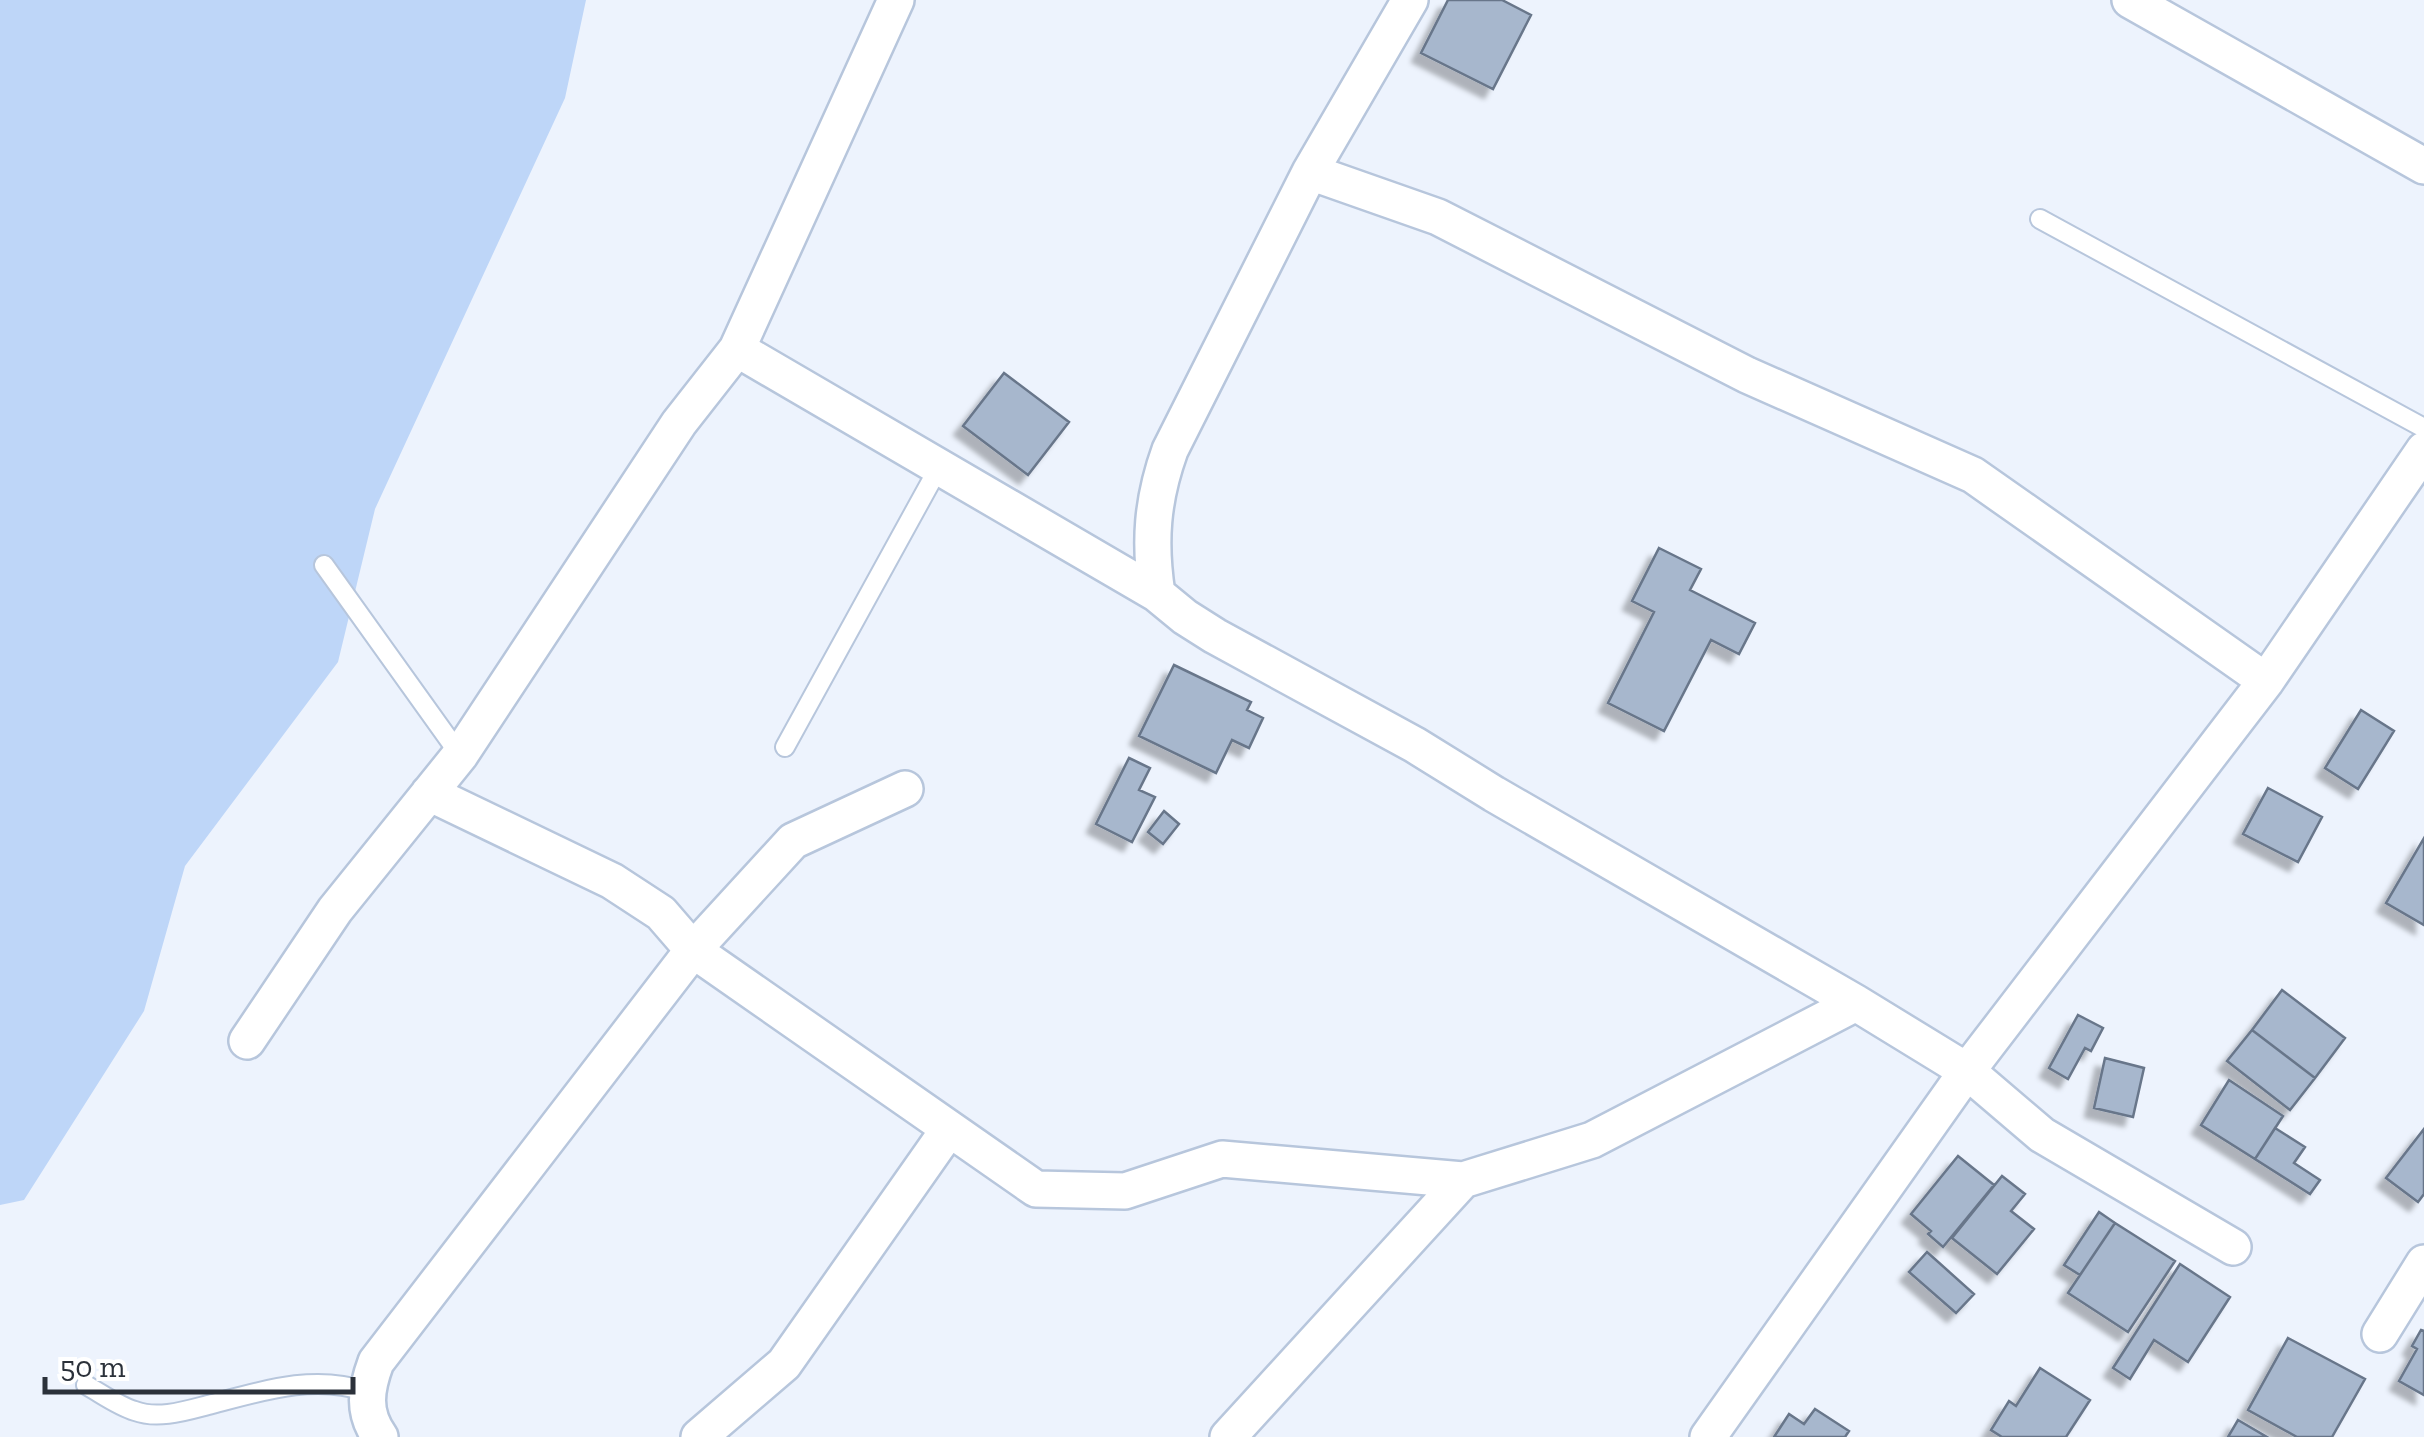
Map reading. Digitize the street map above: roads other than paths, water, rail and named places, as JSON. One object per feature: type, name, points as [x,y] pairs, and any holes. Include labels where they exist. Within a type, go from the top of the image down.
[{"type":"street","points":[[248,1042],[335,910],[460,756],[679,423],[738,349],[896,0]]},
{"type":"street","points":[[1157,594],[1150,530],[1166,460],[1310,172],[1410,0]]},
{"type":"street","points":[[2130,0],[2168,10],[2424,166]]},
{"type":"street","points":[[1310,172],[1438,217],[1747,375],[1973,475],[2266,681]]},
{"type":"street","points":[[738,349],[1157,594],[1215,636],[1415,744],[1494,794],[1856,1003],[1967,1072],[2042,1136],[2233,1247]]},
{"type":"street","points":[[1708,1437],[1967,1072],[2266,681],[2424,450]]},
{"type":"street","points":[[380,1437],[372,1426],[365,1391],[376,1362],[693,950],[793,841],[906,789]]},
{"type":"street","points":[[429,793],[612,881],[661,913],[693,950],[1036,1189],[1125,1191],[1222,1158],[1463,1180],[1592,1140],[1856,1003]]},
{"type":"street","points":[[699,1437],[784,1364],[949,1128]]},
{"type":"street","points":[[1228,1437],[1463,1180]]},
{"type":"street","points":[[2380,1334],[2424,1263]]},
{"type":"lane","points":[[2040,220],[2424,428]]},
{"type":"lane","points":[[784,747],[939,467]]},
{"type":"lane","points":[[324,566],[460,756]]},
{"type":"lane","points":[[86,1385],[137,1412],[174,1414],[269,1389],[313,1383],[340,1383],[365,1391]]}]
